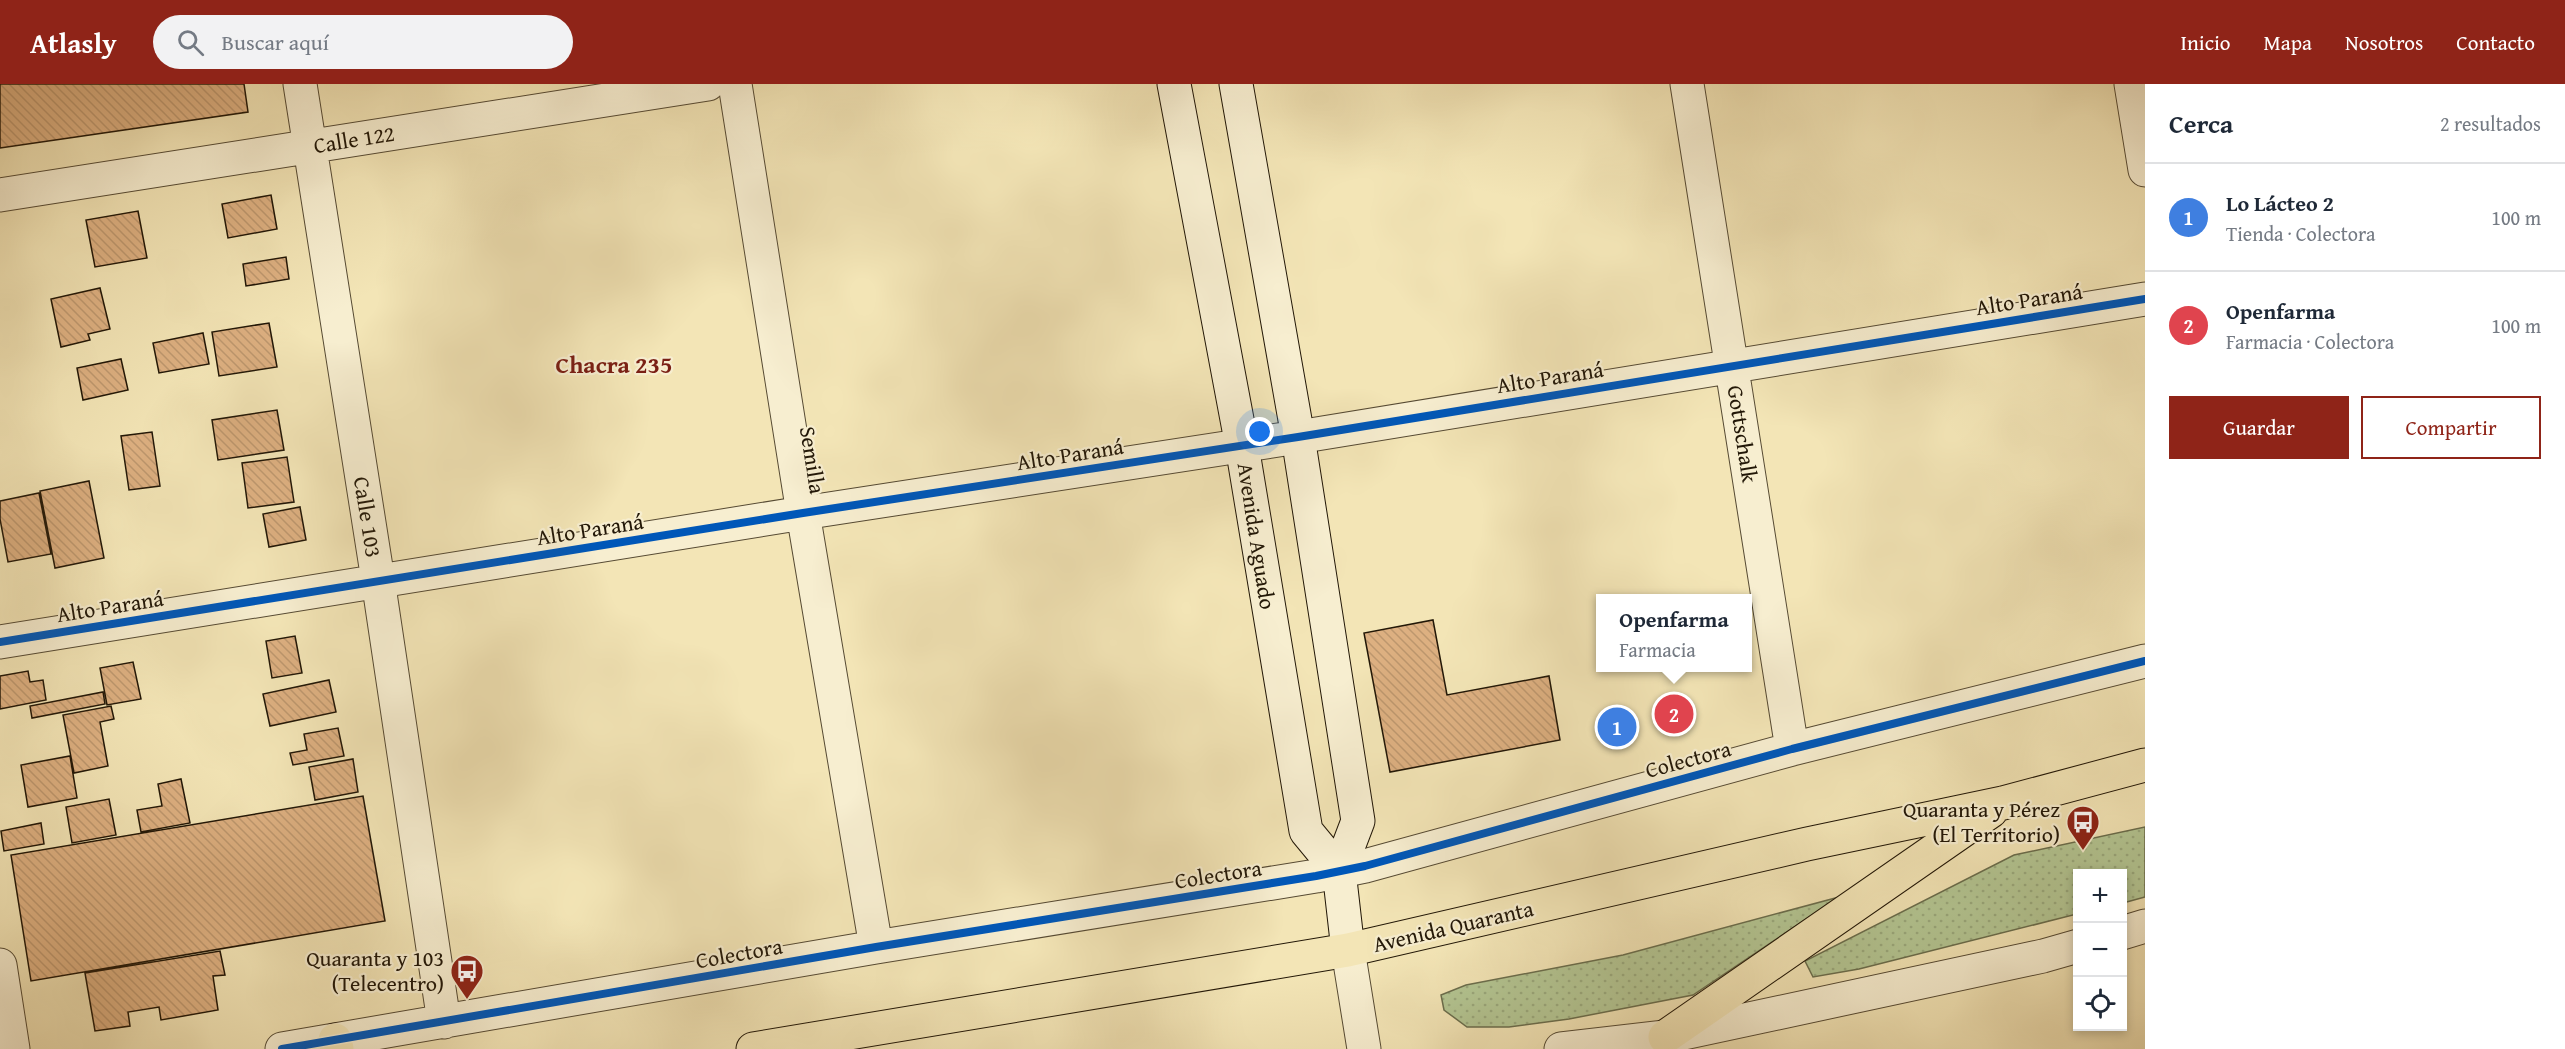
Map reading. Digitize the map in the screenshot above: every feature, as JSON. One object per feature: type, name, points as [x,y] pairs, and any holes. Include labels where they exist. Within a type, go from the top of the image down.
[{"type":"highway","name":"Avenida Quaranta","points":[[753,1049],[1348,950],[1796,847],[2003,803],[2145,765]]},
{"type":"highway","points":[[1665,1037],[2003,803]]},
{"type":"street","name":"Calle 103","points":[[300,84],[378,580],[444,1022]]},
{"type":"street","name":"Calle 122","points":[[0,195],[708,84]]},
{"type":"street","name":"Semilla","points":[[735,84],[803,513],[876,947]]},
{"type":"street","name":"Avenida Aguado","points":[[1174,84],[1242,446],[1305,831],[1339,872]]},
{"type":"street","points":[[1236,84],[1298,437],[1358,821],[1339,872],[1348,950],[1364,1049]]},
{"type":"street","name":"Gottschalk","points":[[1688,84],[1792,750]]},
{"type":"street","points":[[2132,84],[2145,170]]},
{"type":"street","name":"Alto Paraná","points":[[0,642],[378,580],[1242,446],[2145,299]]},
{"type":"street","name":"Colectora","points":[[282,1049],[336,1045],[444,1022],[876,947],[1339,872],[1792,750],[2145,661]]},
{"type":"street","points":[[2127,931],[2145,926]]},
{"type":"street","points":[[1561,1049],[1665,1037],[2043,956],[2073,947]]},
{"type":"street","points":[[0,965],[13,1049]]},
{"type":"green space","points":[[2145,827],[2145,897],[2127,902],[2127,869],[2073,869],[2073,915],[1859,969],[1813,977],[1805,961],[2014,855]]},
{"type":"green space","points":[[1839,897],[1693,995],[1569,1019],[1509,1027],[1467,1027],[1444,1010],[1441,995],[1466,985],[1623,955]]},
{"type":"building","points":[[0,84],[244,84],[248,112],[0,148]]},
{"type":"building","points":[[271,195],[277,229],[228,238],[222,204]]},
{"type":"building","points":[[138,211],[147,258],[95,267],[86,220]]},
{"type":"building","points":[[286,257],[289,279],[246,286],[243,264]]},
{"type":"building","points":[[100,288],[110,329],[88,334],[90,340],[61,347],[51,299]]},
{"type":"building","points":[[269,323],[277,367],[219,376],[212,332]]},
{"type":"building","points":[[203,333],[209,364],[159,373],[153,343]]},
{"type":"building","points":[[121,359],[128,390],[83,400],[77,368]]},
{"type":"building","points":[[277,410],[284,450],[218,460],[212,420]]},
{"type":"building","points":[[152,432],[160,486],[129,490],[121,436]]},
{"type":"building","points":[[287,457],[294,502],[248,508],[242,463]]},
{"type":"building","points":[[89,481],[104,558],[55,568],[40,491]]},
{"type":"building","points":[[39,493],[51,554],[8,562],[0,519],[0,501]]},
{"type":"building","points":[[300,507],[306,540],[269,547],[263,514]]},
{"type":"building","points":[[1433,620],[1447,695],[1549,676],[1560,740],[1390,772],[1364,633]]},
{"type":"building","points":[[295,636],[302,673],[272,678],[266,641]]},
{"type":"building","points":[[133,662],[141,699],[107,705],[100,668]]},
{"type":"building","points":[[28,671],[30,682],[43,680],[46,700],[0,709],[0,676]]},
{"type":"building","points":[[329,680],[336,712],[270,726],[263,694]]},
{"type":"building","points":[[103,692],[105,704],[32,718],[30,706]]},
{"type":"building","points":[[111,706],[114,719],[100,722],[108,766],[74,773],[63,715]]},
{"type":"building","points":[[338,728],[344,756],[293,765],[290,753],[307,750],[304,734]]},
{"type":"building","points":[[70,756],[77,798],[28,807],[21,765]]},
{"type":"building","points":[[353,759],[358,792],[315,800],[309,767]]},
{"type":"building","points":[[181,779],[190,823],[141,832],[137,810],[162,806],[158,784]]},
{"type":"building","points":[[363,796],[385,921],[31,981],[11,855]]},
{"type":"building","points":[[109,799],[116,835],[72,843],[66,807]]},
{"type":"building","points":[[41,823],[44,844],[4,851],[1,831]]},
{"type":"building","points":[[220,951],[225,975],[213,976],[218,1010],[161,1020],[159,1007],[128,1012],[130,1026],[95,1031],[85,973]]},
{"type":"cycle path","points":[[0,642],[803,513],[1298,437],[2145,299]]},
{"type":"cycle path","points":[[282,1049],[1365,866],[1792,749],[2145,661]]},
{"type":"place","name":"Openfarma","points":[[1674,714]]},
{"type":"place","name":"Lo Lácteo 2","points":[[1617,727]]},
{"type":"place","name":"Quaranta y Pérez (El Territorio)","points":[[2083,851]]},
{"type":"place","name":"Quaranta y 103 (Telecentro)","points":[[467,1000]]},
{"type":"district","name":"Chacra 235","points":[[614,365]]}]
